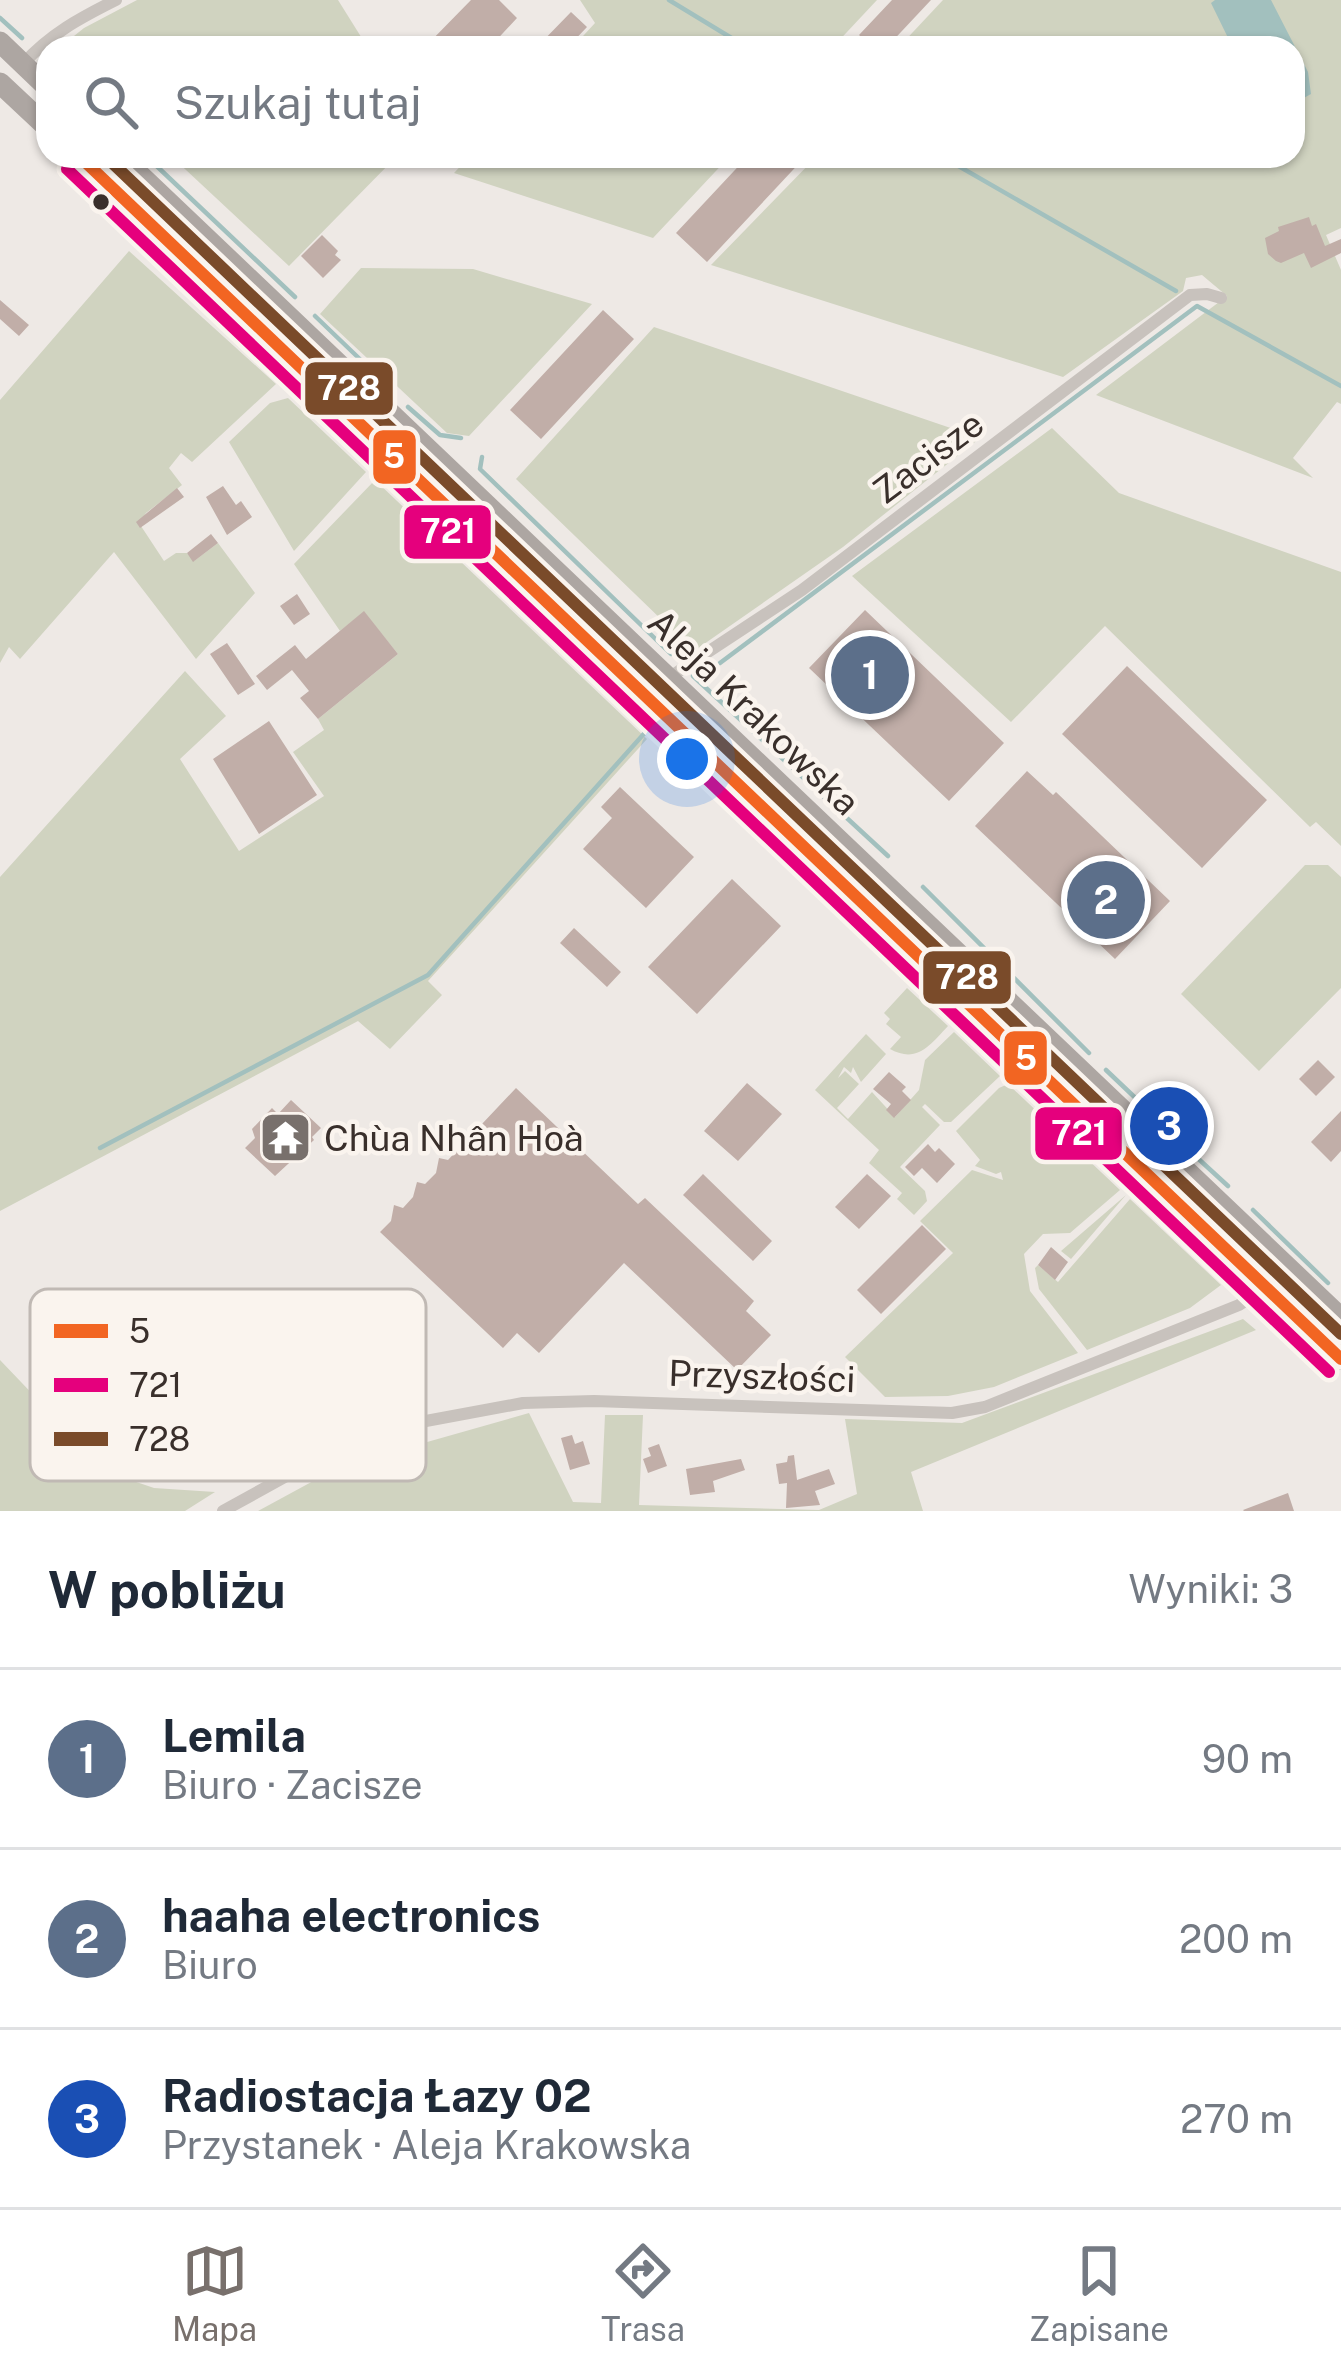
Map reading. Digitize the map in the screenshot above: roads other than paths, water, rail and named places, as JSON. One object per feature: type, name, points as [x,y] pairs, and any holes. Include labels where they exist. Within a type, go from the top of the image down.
[{"type":"main road","points":[[0,42],[36,76]]},
{"type":"main road","points":[[0,83],[36,117]]},
{"type":"main road","name":"Aleja Krakowska","points":[[92,168],[1341,1359]]},
{"type":"main road","name":"Aleja Krakowska","points":[[133,168],[1341,1318]]},
{"type":"street","points":[[53,36],[116,0]]},
{"type":"street","points":[[23,64],[36,52]]},
{"type":"street","name":"Zacisze","points":[[670,677],[802,590],[1190,296],[1221,298]]},
{"type":"street","name":"Przyszłości","points":[[426,1421],[524,1402],[952,1413],[985,1408],[1205,1319],[1268,1289],[1291,1271]]},
{"type":"street","name":"Przyszłości","points":[[223,1511],[277,1481]]},
{"type":"water","points":[[1271,0],[1290,36],[1227,36],[1211,3]]},
{"type":"water","points":[[1305,66],[1308,72],[1311,94],[1305,97]]},
{"type":"waterway","points":[[669,0],[728,36]]},
{"type":"waterway","points":[[0,18],[22,38]]},
{"type":"waterway","points":[[159,168],[295,297]]},
{"type":"waterway","points":[[962,168],[1176,291]]},
{"type":"waterway","points":[[140,241],[193,291]]},
{"type":"waterway","points":[[720,663],[1197,306],[1341,386]]},
{"type":"waterway","points":[[209,307],[280,374]]},
{"type":"waterway","points":[[315,316],[391,389]]},
{"type":"waterway","points":[[294,388],[369,460]]},
{"type":"waterway","points":[[408,407],[440,435],[461,438]]},
{"type":"waterway","points":[[482,457],[480,469],[671,654]]},
{"type":"waterway","points":[[383,473],[691,771]]},
{"type":"waterway","points":[[693,676],[888,856]]},
{"type":"waterway","points":[[100,1148],[428,975],[650,727]]},
{"type":"waterway","points":[[712,792],[843,911]]},
{"type":"waterway","points":[[923,887],[1089,1053]]},
{"type":"waterway","points":[[887,956],[951,1016]]},
{"type":"waterway","points":[[964,1028],[1003,1065]]},
{"type":"waterway","points":[[1106,1070],[1160,1115],[1228,1186]]},
{"type":"waterway","points":[[1016,1077],[1124,1178]]},
{"type":"waterway","points":[[1139,1192],[1225,1274]]},
{"type":"waterway","points":[[1253,1210],[1328,1283]]},
{"type":"place","name":"Lemila","points":[[870,675]]},
{"type":"place","name":"haaha electronics","points":[[1106,900]]},
{"type":"place","name":"Radiostacja Łazy 02","points":[[1169,1126]]},
{"type":"place","name":"Chùa Nhân Hoà","points":[[285,1138]]}]
